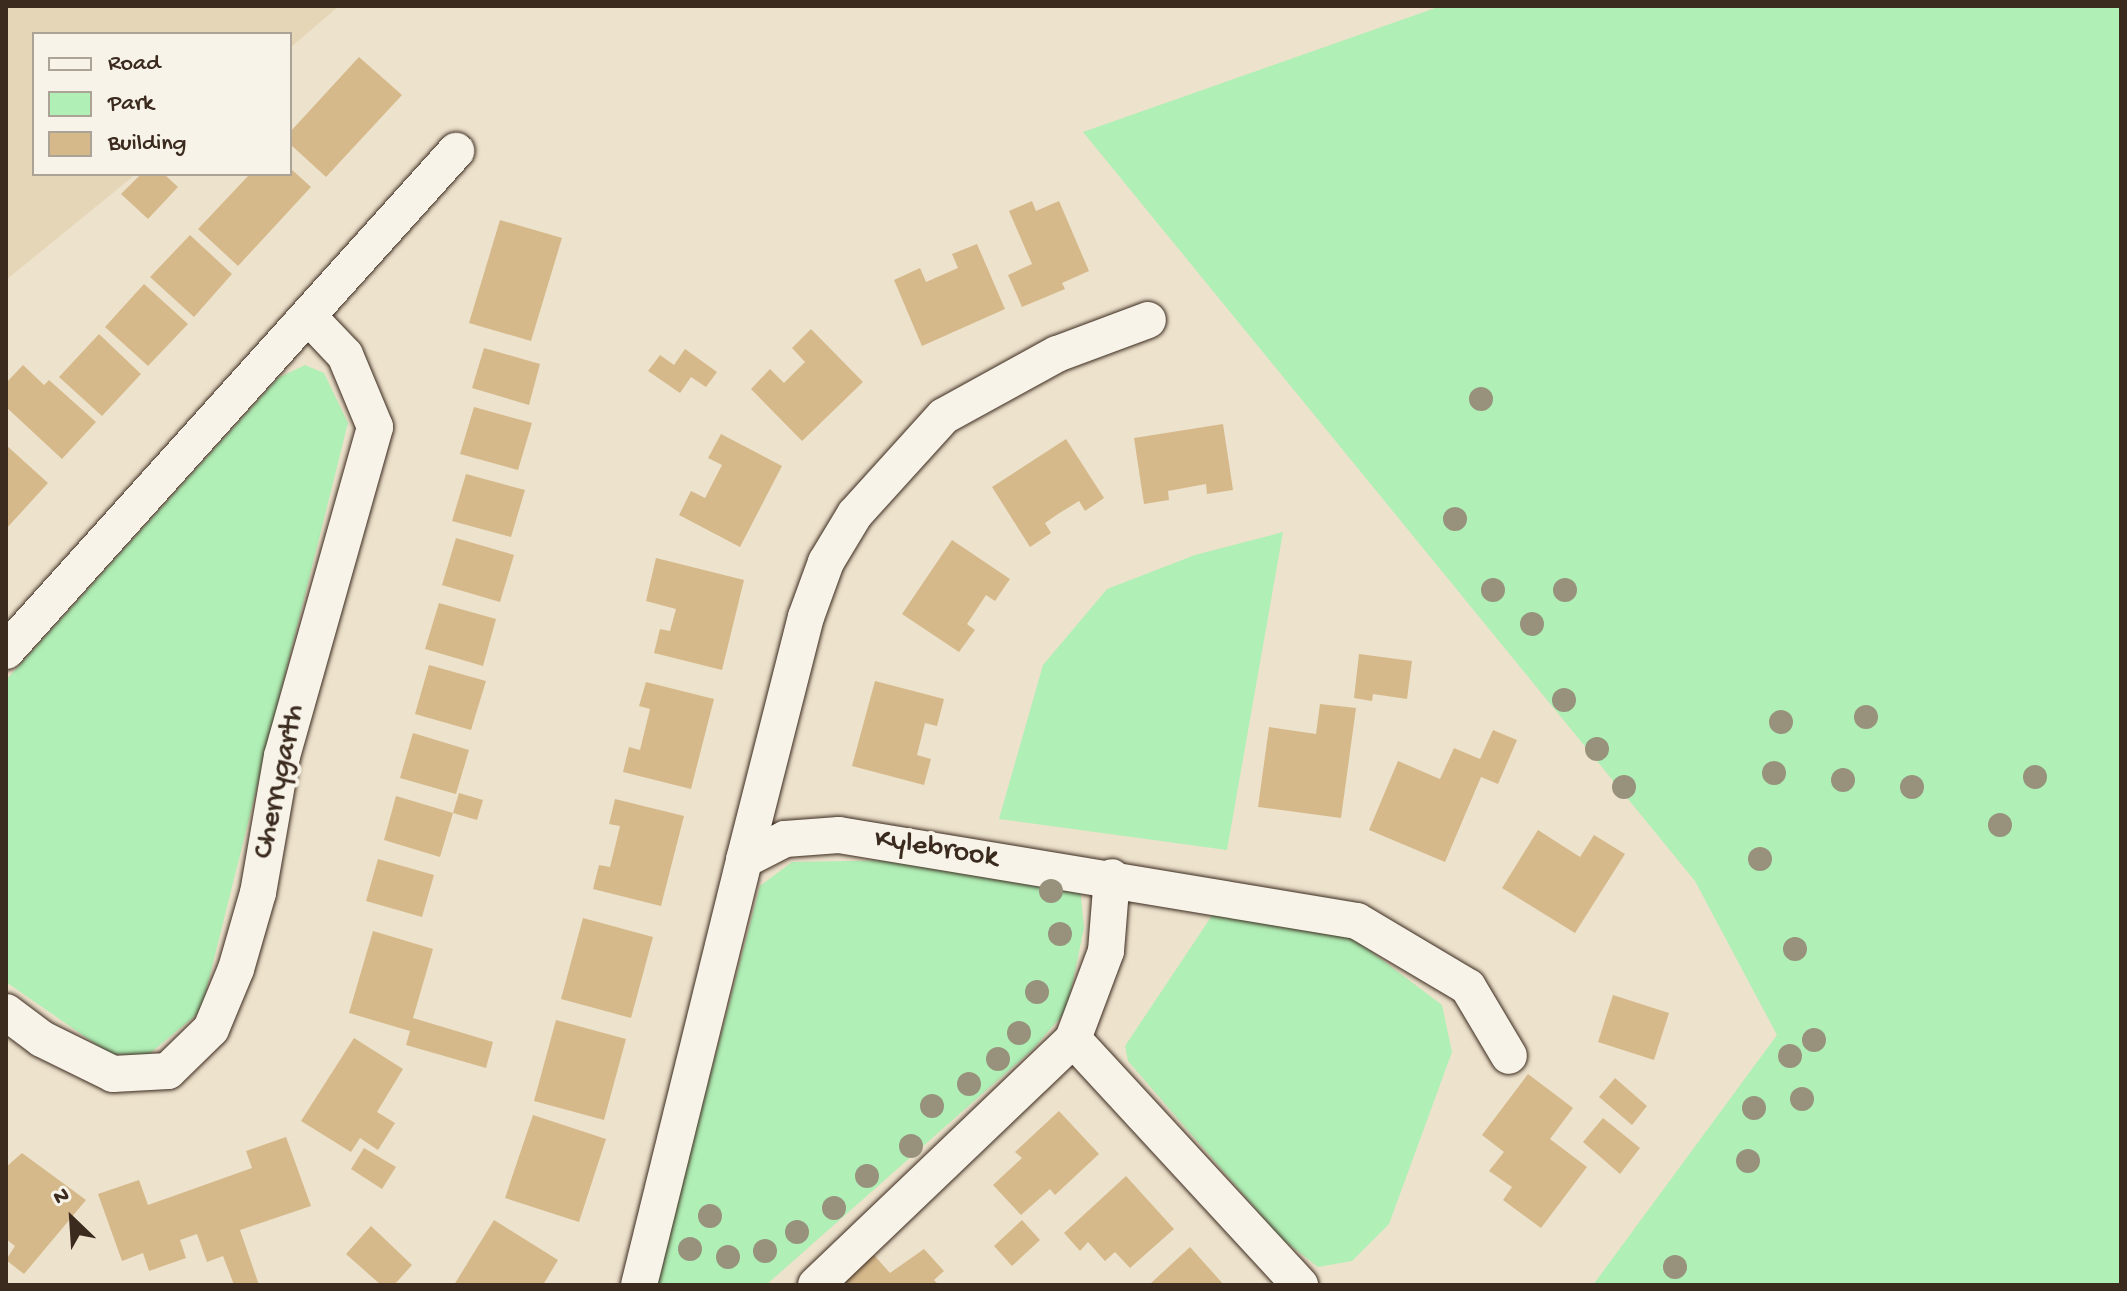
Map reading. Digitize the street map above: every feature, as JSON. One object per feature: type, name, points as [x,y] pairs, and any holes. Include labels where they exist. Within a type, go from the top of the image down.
[{"type":"street","points":[[6,651],[456,151]]},
{"type":"street","name":"Cherrygarth","points":[[6,1012],[42,1039],[113,1074],[168,1071],[211,1029],[236,969],[258,893],[282,756],[375,427],[345,355],[309,317]]},
{"type":"street","points":[[639,1285],[806,617],[826,562],[855,514],[944,416],[1057,354],[1148,320]]},
{"type":"street","name":"Kylebrook","points":[[744,860],[785,839],[839,835],[1112,877],[1357,921],[1468,987],[1509,1056]]},
{"type":"street","points":[[816,1285],[1073,1039],[1106,951],[1112,877]]},
{"type":"street","points":[[1073,1039],[1300,1285]]},
{"type":"shaded area","points":[[6,6],[339,6],[292,46],[292,32],[32,32],[32,176],[134,176],[6,280]]},
{"type":"green space","points":[[1441,6],[2121,6],[2121,1285],[1593,1285],[1777,1035],[1695,881],[1083,132]]},
{"type":"green space","points":[[305,365],[324,373],[348,423],[201,1011],[148,1055],[110,1054],[6,982],[6,680],[278,378]]},
{"type":"green space","points":[[1283,532],[1227,850],[999,819],[1043,665],[1107,589],[1195,555]]},
{"type":"green space","points":[[906,860],[1080,887],[1084,928],[1067,1010],[1032,1050],[766,1285],[655,1285],[760,886],[792,862]]},
{"type":"green space","points":[[1215,911],[1349,935],[1442,1005],[1452,1052],[1389,1224],[1352,1261],[1318,1267],[1281,1238],[1128,1061],[1125,1046]]},
{"type":"building","points":[[359,57],[402,95],[326,177],[292,146],[292,130]]},
{"type":"building","points":[[292,170],[311,187],[238,266],[198,229],[248,176],[292,176]]},
{"type":"building","points":[[139,176],[166,176],[178,187],[148,219],[121,194]]},
{"type":"building","points":[[1032,201],[1036,211],[1059,201],[1089,271],[1062,283],[1065,289],[1022,307],[1008,275],[1032,264],[1009,211]]},
{"type":"building","points":[[500,220],[562,238],[531,341],[469,323]]},
{"type":"building","points":[[190,235],[232,274],[194,317],[150,277]]},
{"type":"building","points":[[977,244],[1005,309],[922,346],[894,280],[920,268],[926,282],[958,268],[952,254]]},
{"type":"building","points":[[144,284],[188,324],[148,366],[105,327]]},
{"type":"building","points":[[811,329],[863,382],[802,441],[751,389],[770,369],[784,383],[805,362],[792,348]]},
{"type":"building","points":[[99,334],[141,374],[102,416],[59,377]]},
{"type":"building","points":[[484,348],[540,364],[529,405],[472,388]]},
{"type":"building","points":[[685,349],[717,372],[706,387],[691,377],[680,393],[648,371],[660,355],[674,365]]},
{"type":"building","points":[[23,365],[44,385],[49,380],[96,422],[62,459],[6,407],[6,383]]},
{"type":"building","points":[[474,407],[532,423],[518,470],[460,454]]},
{"type":"building","points":[[1223,424],[1233,490],[1207,494],[1206,484],[1168,491],[1169,500],[1144,504],[1134,438]]},
{"type":"building","points":[[721,434],[782,466],[740,547],[679,515],[691,491],[705,498],[722,465],[708,458]]},
{"type":"building","points":[[1066,439],[1104,498],[1085,511],[1079,501],[1058,514],[1045,523],[1051,533],[1030,547],[992,487]]},
{"type":"building","points":[[6,445],[48,483],[6,529]]},
{"type":"building","points":[[466,474],[525,490],[511,537],[452,521]]},
{"type":"building","points":[[456,538],[514,555],[500,602],[442,585]]},
{"type":"building","points":[[952,540],[1010,579],[995,601],[986,595],[967,624],[975,630],[959,652],[902,614]]},
{"type":"building","points":[[656,558],[744,580],[722,670],[654,653],[660,629],[670,631],[676,609],[646,601]]},
{"type":"building","points":[[439,603],[496,619],[483,666],[425,649]]},
{"type":"building","points":[[1359,654],[1412,661],[1407,699],[1373,694],[1372,701],[1354,698]]},
{"type":"building","points":[[429,665],[486,681],[471,730],[415,714]]},
{"type":"building","points":[[875,681],[944,699],[937,726],[925,723],[917,755],[931,759],[924,785],[852,766]]},
{"type":"building","points":[[646,682],[714,699],[691,789],[623,772],[629,747],[640,750],[650,709],[639,706]]},
{"type":"building","points":[[1320,704],[1356,708],[1341,818],[1258,807],[1269,727],[1316,734]]},
{"type":"building","points":[[1493,730],[1517,740],[1498,784],[1481,777],[1445,862],[1369,830],[1398,761],[1440,779],[1454,748],[1480,759]]},
{"type":"building","points":[[413,733],[469,750],[456,794],[400,778]]},
{"type":"building","points":[[459,793],[483,800],[477,820],[453,813]]},
{"type":"building","points":[[396,796],[453,813],[440,857],[384,840]]},
{"type":"building","points":[[615,799],[684,816],[661,906],[593,889],[599,865],[610,867],[615,847],[620,826],[609,824]]},
{"type":"building","points":[[1538,830],[1580,857],[1594,835],[1625,854],[1575,933],[1502,888]]},
{"type":"building","points":[[378,859],[434,875],[422,917],[366,901]]},
{"type":"building","points":[[583,918],[653,937],[631,1018],[561,999]]},
{"type":"building","points":[[373,931],[433,949],[413,1018],[493,1042],[486,1068],[406,1045],[410,1031],[349,1013]]},
{"type":"building","points":[[1613,995],[1669,1013],[1654,1060],[1598,1042]]},
{"type":"building","points":[[556,1020],[626,1039],[604,1120],[534,1101]]},
{"type":"building","points":[[354,1038],[403,1069],[377,1112],[395,1123],[378,1150],[360,1138],[351,1152],[301,1121]]},
{"type":"building","points":[[1528,1074],[1573,1108],[1550,1139],[1587,1167],[1541,1228],[1503,1200],[1512,1187],[1489,1171],[1504,1152],[1482,1135]]},
{"type":"building","points":[[1615,1078],[1647,1106],[1632,1125],[1599,1097]]},
{"type":"building","points":[[1059,1111],[1099,1154],[1055,1195],[1050,1189],[1021,1215],[993,1185],[1022,1158],[1015,1152]]},
{"type":"building","points":[[533,1115],[606,1139],[579,1222],[505,1198]]},
{"type":"building","points":[[1603,1118],[1640,1148],[1620,1174],[1583,1142]]},
{"type":"building","points":[[286,1137],[311,1206],[240,1230],[259,1285],[234,1285],[223,1256],[207,1262],[197,1234],[180,1240],[186,1258],[149,1271],[143,1253],[122,1261],[98,1194],[139,1180],[148,1205],[252,1168],[246,1151]]},
{"type":"building","points":[[364,1148],[396,1167],[382,1189],[351,1169]]},
{"type":"building","points":[[22,1153],[86,1200],[24,1274],[6,1260],[15,1246],[6,1239],[6,1167]]},
{"type":"building","points":[[1126,1176],[1174,1229],[1130,1268],[1115,1252],[1105,1261],[1088,1242],[1080,1251],[1064,1233]]},
{"type":"building","points":[[494,1220],[558,1260],[543,1285],[454,1285]]},
{"type":"building","points":[[1022,1220],[1040,1240],[1012,1266],[994,1246]]},
{"type":"building","points":[[371,1226],[412,1265],[394,1285],[381,1285],[346,1254]]},
{"type":"building","points":[[1190,1247],[1224,1285],[1149,1285]]},
{"type":"building","points":[[924,1249],[944,1271],[934,1280],[939,1285],[839,1285],[873,1254],[890,1273]]}]
